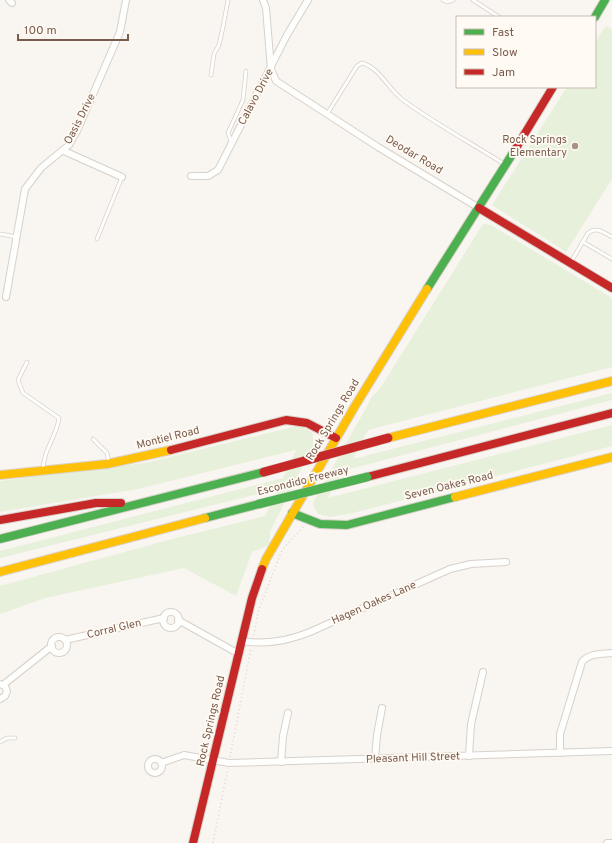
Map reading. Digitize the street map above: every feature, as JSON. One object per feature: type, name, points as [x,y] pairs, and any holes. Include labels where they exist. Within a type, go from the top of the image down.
[{"type":"main road","points":[[596,16],[605,0]]},
{"type":"main road","name":"Rock Springs Road","points":[[193,843],[242,641],[259,578],[266,559],[336,438],[413,312],[480,208],[551,88]]},
{"type":"main road","name":"Deodar Road","points":[[480,208],[612,288]]},
{"type":"main road","name":"Escondido Freeway","points":[[0,539],[612,381]]},
{"type":"main road","name":"Escondido Freeway","points":[[0,572],[612,413]]},
{"type":"main road","name":"Montiel Road","points":[[0,475],[109,464],[148,456],[286,420],[302,420],[316,425],[336,438]]},
{"type":"main road","name":"Seven Oakes Road","points":[[292,513],[320,524],[347,525],[612,457]]},
{"type":"main road","points":[[0,520],[96,502],[136,503]]},
{"type":"street","name":"Oasis Drive","points":[[6,297],[25,189],[41,168],[64,151],[77,131],[120,32],[126,0]]},
{"type":"street","name":"Deodar Road","points":[[263,0],[266,8],[271,69],[276,81],[480,208]]},
{"type":"street","name":"Calavo Drive","points":[[191,176],[208,176],[218,170],[271,69],[287,35],[308,0]]},
{"type":"street","points":[[64,151],[122,177]]},
{"type":"street","name":"Hagen Oakes Lane","points":[[242,641],[258,644],[290,639],[310,632],[450,569],[470,564],[506,562]]},
{"type":"street","name":"Corral Glen","points":[[0,699],[6,694],[6,689],[2,684],[52,646],[55,639],[60,638],[65,640],[164,618],[169,613],[173,613],[177,616],[178,620],[239,654]]},
{"type":"street","points":[[164,618],[165,624],[171,628],[175,626],[178,620]]},
{"type":"street","points":[[52,646],[55,652],[62,652],[67,647],[65,640]]},
{"type":"street","points":[[560,753],[560,734],[582,662],[586,658],[592,656],[612,653]]},
{"type":"street","points":[[469,756],[472,724],[483,672]]},
{"type":"street","points":[[376,760],[377,735],[382,708]]},
{"type":"street","points":[[281,762],[282,736],[288,712]]},
{"type":"street","name":"Pleasant Hill Street","points":[[161,762],[184,755],[229,763],[376,760],[612,751]]},
{"type":"street","points":[[606,843],[612,843]]},
{"type":"lane","points":[[211,75],[228,0]]},
{"type":"lane","points":[[443,0],[447,2],[453,0]]},
{"type":"lane","points":[[473,0],[497,16]]},
{"type":"lane","points":[[327,114],[357,66],[362,63],[365,64],[402,99],[505,165]]},
{"type":"lane","points":[[232,143],[228,133],[243,100],[246,71]]},
{"type":"lane","points":[[98,239],[122,177]]},
{"type":"lane","points":[[571,263],[592,230],[599,230],[612,237]]},
{"type":"lane","points":[[0,234],[17,237]]},
{"type":"lane","points":[[583,242],[612,259]]},
{"type":"lane","points":[[27,362],[18,380],[23,393],[58,418],[55,433],[43,458],[43,471]]},
{"type":"lane","points":[[93,439],[107,453],[109,464]]},
{"type":"lane","points":[[0,742],[7,738],[15,738]]},
{"type":"path","points":[[254,635],[258,612],[282,550],[309,520]]},
{"type":"path","points":[[213,843],[252,643]]},
{"type":"green space","name":"Rock Springs Elementary","points":[[606,26],[612,30],[612,179],[566,252],[492,205],[566,88],[596,88],[596,41]]},
{"type":"green space","points":[[483,224],[491,225],[612,298],[612,367],[368,430],[353,459],[612,393],[612,400],[342,471],[328,498],[612,425],[612,446],[353,513],[331,517],[318,514],[313,506],[314,501],[372,397],[381,387]]},
{"type":"green space","points":[[297,426],[307,429],[313,434],[313,445],[270,532],[269,545],[252,552],[236,596],[184,568],[45,598],[0,614],[0,586],[172,539],[265,516],[278,489],[0,558],[0,551],[283,478],[296,450],[138,489],[0,512],[0,481],[145,463]]},
{"type":"traffic: fast","points":[[596,16],[605,0]]},
{"type":"traffic: fast","points":[[427,289],[513,153]]},
{"type":"traffic: fast","points":[[0,539],[264,472]]},
{"type":"traffic: fast","points":[[259,504],[367,477]]},
{"type":"traffic: fast","points":[[292,513],[320,524],[347,525],[455,497]]},
{"type":"traffic: fast","points":[[205,518],[259,504]]},
{"type":"traffic: slow","points":[[262,569],[266,559],[355,406],[427,289]]},
{"type":"traffic: slow","points":[[388,438],[612,381]]},
{"type":"traffic: slow","points":[[0,475],[107,464],[171,450]]},
{"type":"traffic: slow","points":[[455,497],[612,457]]},
{"type":"traffic: slow","points":[[0,572],[205,518]]},
{"type":"traffic: jam","points":[[513,153],[552,88]]},
{"type":"traffic: jam","points":[[479,208],[612,288]]},
{"type":"traffic: jam","points":[[367,477],[612,413]]},
{"type":"traffic: jam","points":[[171,450],[286,420],[307,423],[336,438]]},
{"type":"traffic: jam","points":[[264,472],[388,438]]},
{"type":"traffic: jam","points":[[0,520],[96,503],[121,503]]},
{"type":"traffic: jam","points":[[193,843],[252,598],[262,569]]},
{"type":"place","name":"Rock Springs Elementary","points":[[575,146]]}]
